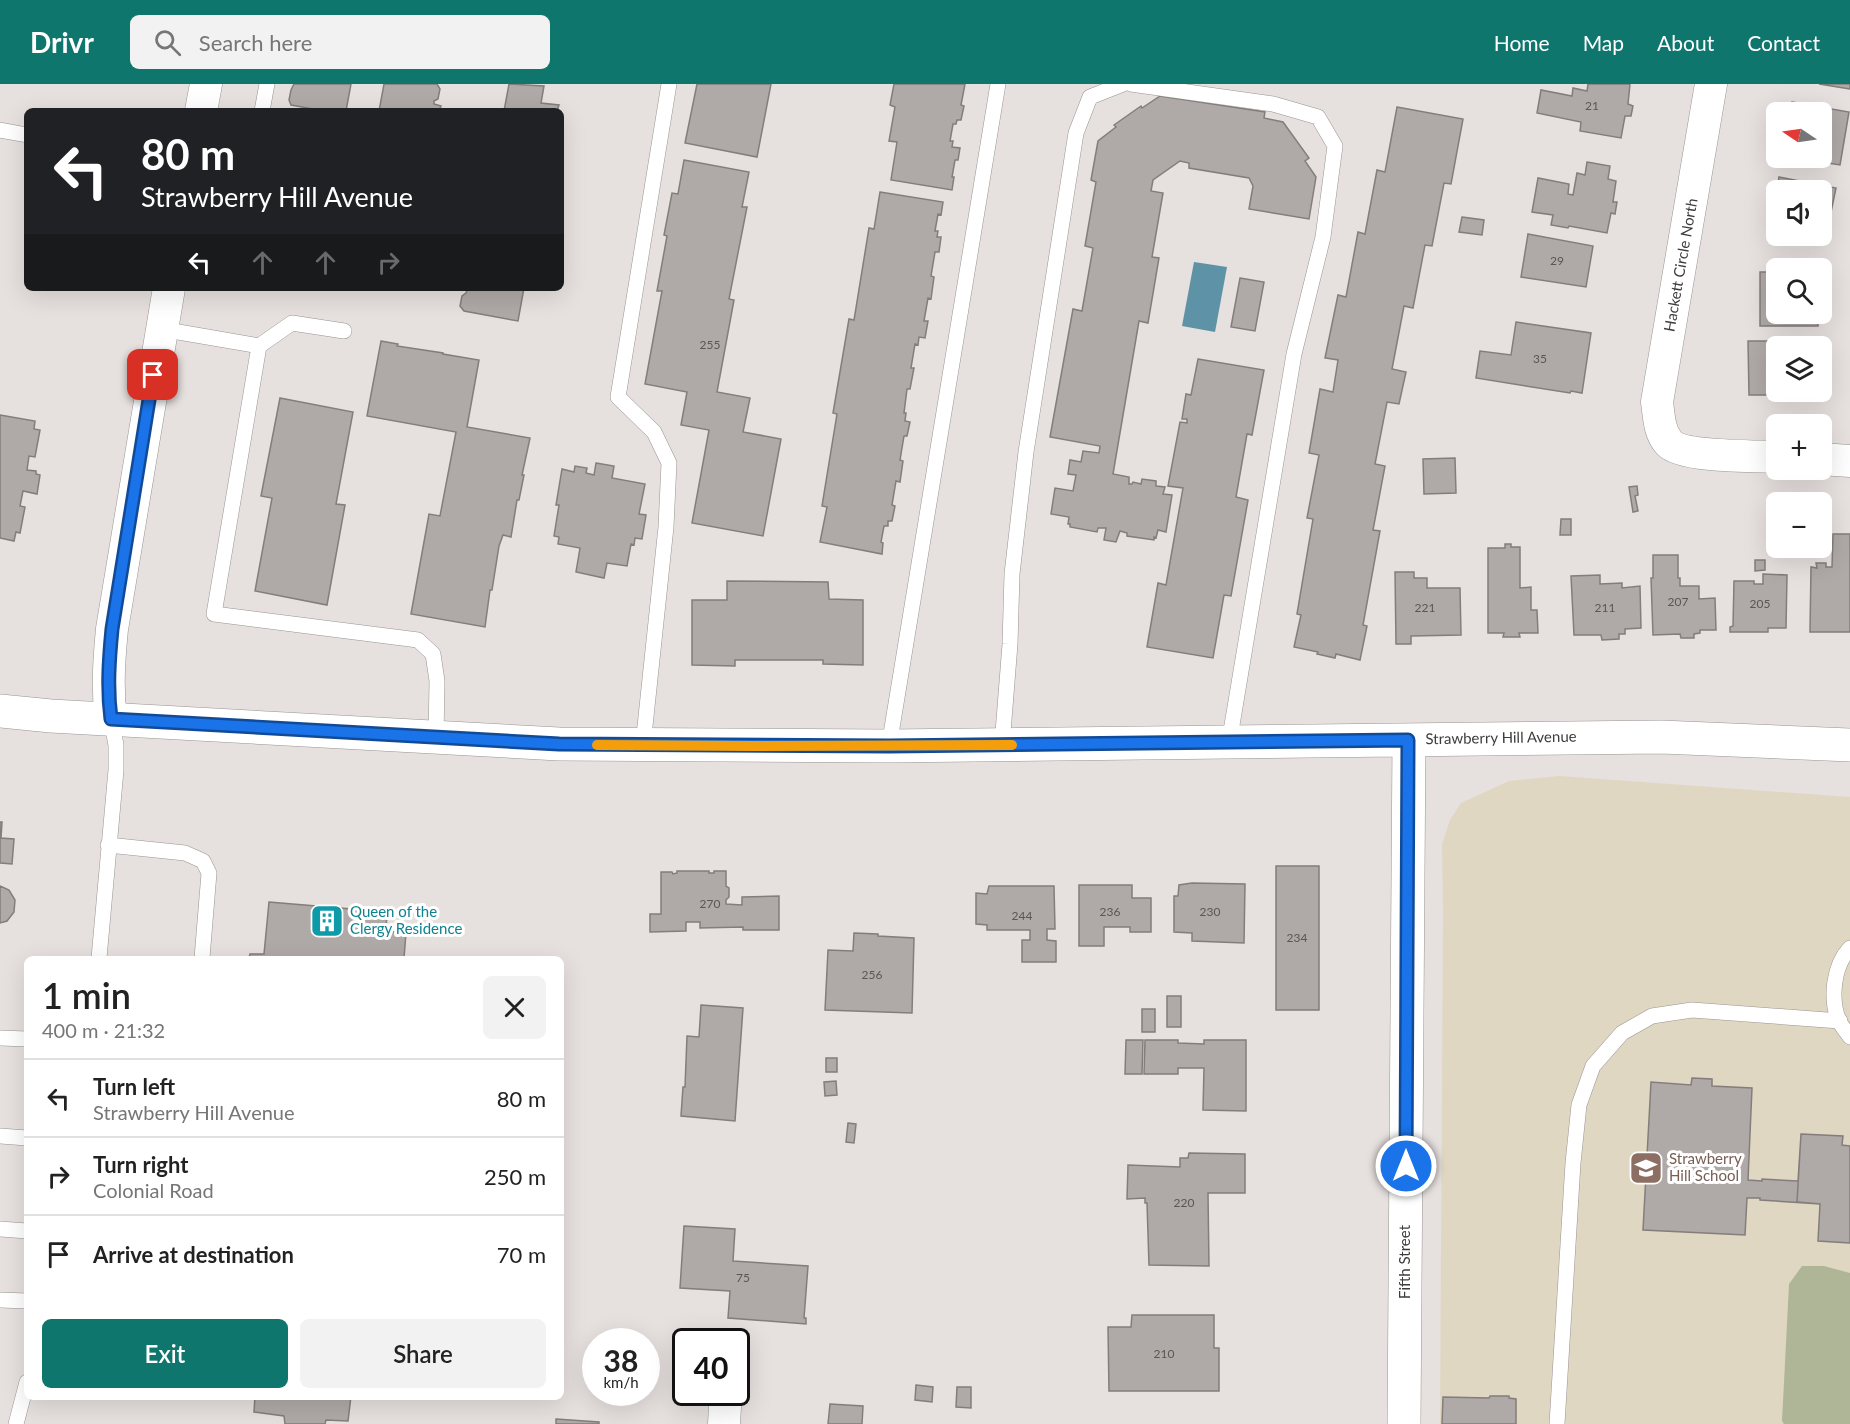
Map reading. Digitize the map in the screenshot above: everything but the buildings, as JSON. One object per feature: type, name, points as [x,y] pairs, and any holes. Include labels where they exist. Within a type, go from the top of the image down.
[{"type":"main road","name":"Strawberry Hill Avenue","points":[[0,711],[559,744],[889,746],[1661,737],[1850,745]]},
{"type":"main road","name":"Fifth Street","points":[[1404,1424],[1408,740]]},
{"type":"street","points":[[202,108],[206,84]]},
{"type":"street","name":"Hackett Circle North","points":[[1711,84],[1657,402],[1661,429],[1669,444],[1685,451],[1766,456]]},
{"type":"street","points":[[111,719],[108,670],[112,629],[168,291]]},
{"type":"street","points":[[1832,459],[1850,460]]},
{"type":"lane","points":[[263,108],[267,84]]},
{"type":"lane","points":[[643,745],[666,528],[669,463],[654,432],[618,397],[669,84]]},
{"type":"lane","points":[[889,746],[998,84]]},
{"type":"lane","points":[[1002,745],[1010,644],[1012,574],[1026,452],[1076,133],[1090,97],[1122,84]]},
{"type":"lane","points":[[1131,84],[1273,104],[1318,117],[1335,146],[1323,237],[1294,354],[1229,743]]},
{"type":"lane","points":[[0,130],[24,134]]},
{"type":"lane","points":[[161,329],[259,346],[292,323],[344,331]]},
{"type":"lane","points":[[259,346],[214,614],[418,640],[433,654],[437,681],[436,738]]},
{"type":"lane","points":[[99,956],[116,770],[116,745],[111,719]]},
{"type":"lane","points":[[108,845],[185,853],[203,861],[209,873],[202,956]]},
{"type":"lane","points":[[1850,948],[1837,974],[1834,996],[1840,1021],[1850,1037]]},
{"type":"lane","points":[[1557,1424],[1573,1163],[1579,1105],[1593,1066],[1622,1033],[1652,1016],[1692,1010],[1840,1021]]},
{"type":"lane","points":[[0,1038],[24,1039]]},
{"type":"lane","points":[[0,1136],[24,1138]]},
{"type":"lane","points":[[0,1229],[24,1231]]},
{"type":"lane","points":[[0,1300],[24,1301]]},
{"type":"lane","points":[[16,1424],[24,1393]]},
{"type":"shaded area","name":"Strawberry Hill School","points":[[1559,776],[1850,797],[1850,1424],[1440,1424],[1442,844],[1450,820],[1461,803],[1509,781]]},
{"type":"green space","points":[[1802,1266],[1824,1266],[1850,1273],[1850,1424],[1784,1424],[1782,1421],[1789,1284]]},
{"type":"water","points":[[1194,262],[1227,267],[1215,332],[1182,326]]},
{"type":"slow traffic","points":[[597,745],[1012,745]]},
{"type":"place","name":"Queen of the Clergy Residence","points":[[327,921]]},
{"type":"place","name":"Strawberry Hill School","points":[[1646,1168]]},
{"type":"route","points":[[153,375],[112,629],[108,670],[111,719],[559,744],[889,746],[1408,740],[1406,1166]]}]
